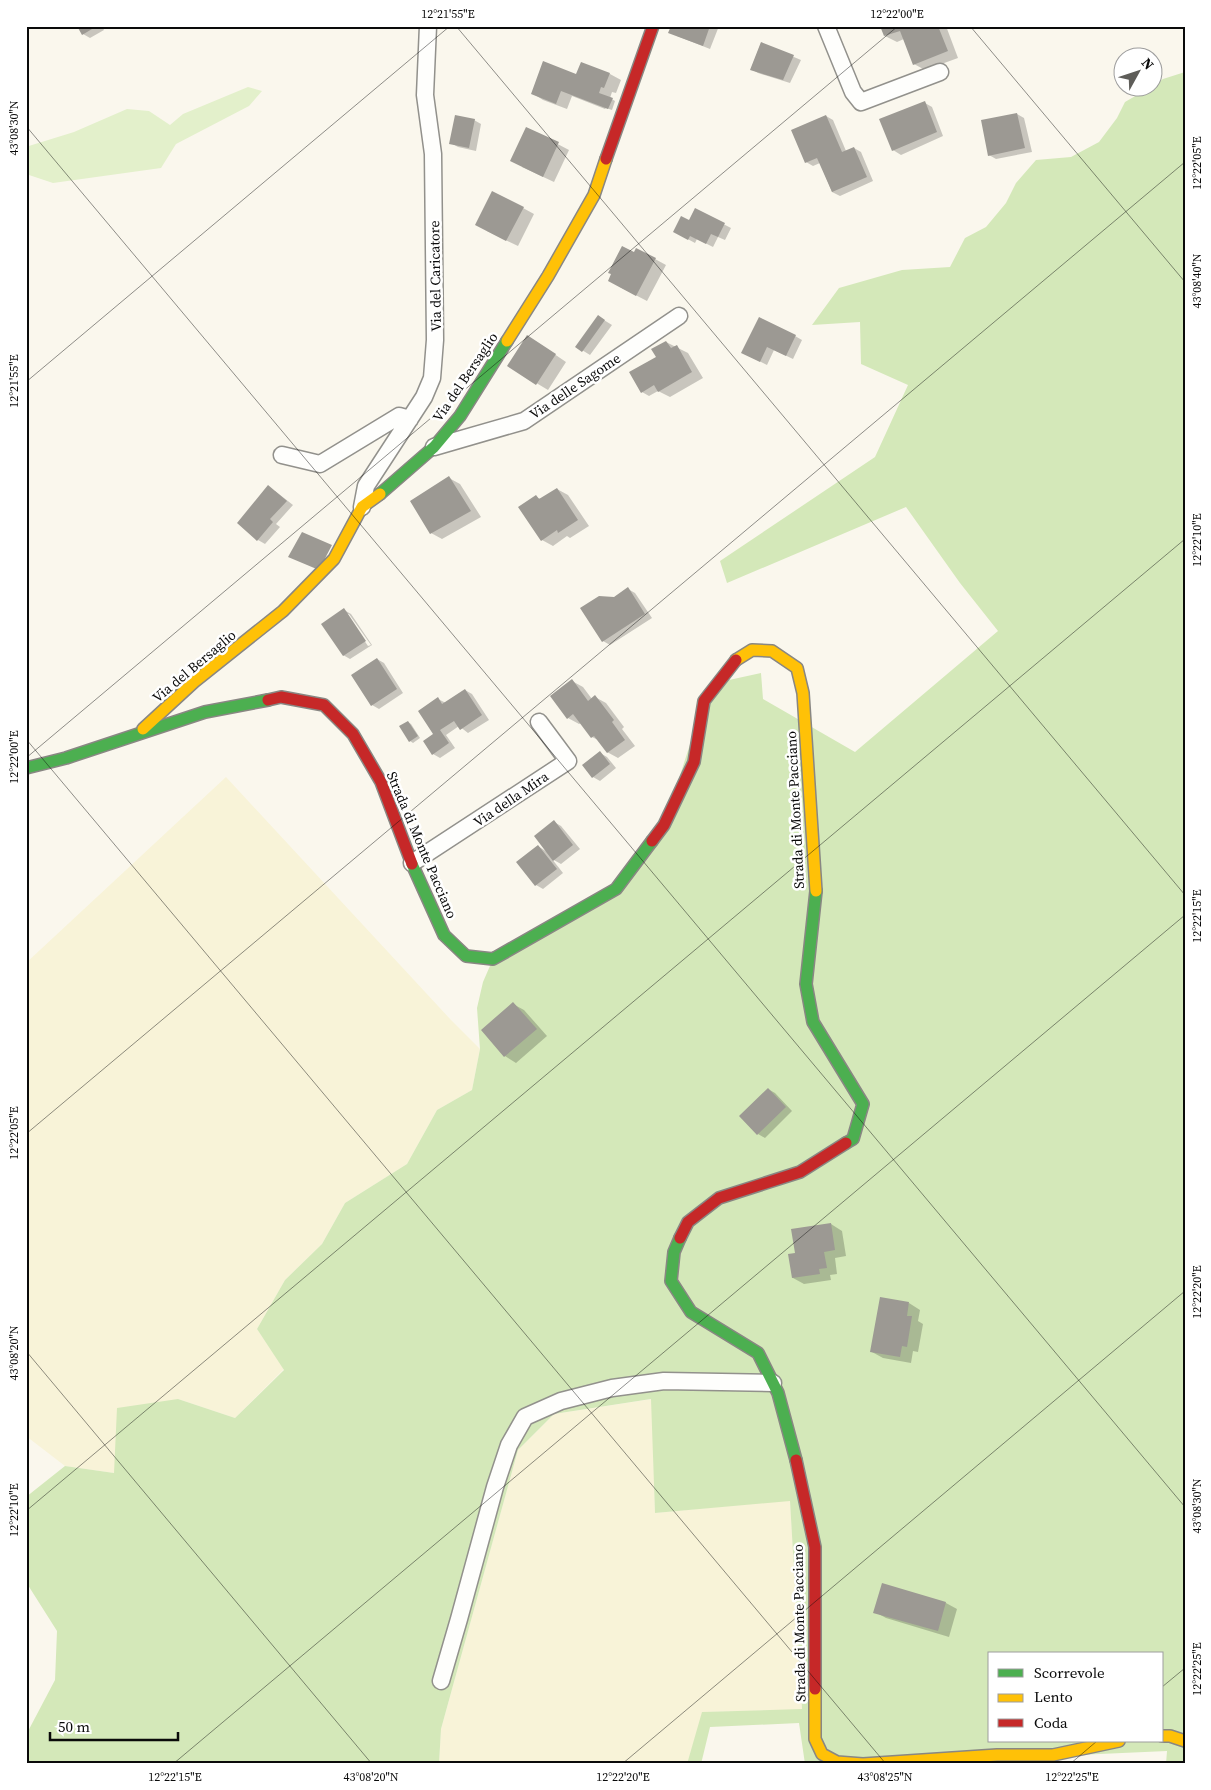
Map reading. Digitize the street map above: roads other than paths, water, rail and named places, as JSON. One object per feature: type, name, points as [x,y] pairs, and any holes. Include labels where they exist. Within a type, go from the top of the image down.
[{"type":"street","name":"Via del Caricatore","points":[[362,507],[366,486],[410,419],[432,378],[435,340],[433,154],[425,95],[428,26]]},
{"type":"street","name":"Via del Bersaglio","points":[[137,734],[194,682],[283,611],[334,559],[362,507],[383,492],[434,446],[460,416],[548,276],[594,195],[653,26]]},
{"type":"street","points":[[826,26],[854,92],[861,102],[940,72]]},
{"type":"street","name":"Via delle Sagome","points":[[434,446],[524,421],[679,316]]},
{"type":"street","points":[[282,455],[320,464],[399,416],[410,419]]},
{"type":"street","name":"Strada di Monte Pacciano","points":[[26,768],[66,758],[205,712],[281,697],[324,705],[353,734],[381,782],[412,863],[444,935],[466,956],[493,959],[616,889],[664,825],[694,762],[704,701],[735,661],[752,650],[772,651],[797,668],[803,693],[816,890],[806,984],[813,1022],[863,1104],[853,1139],[800,1172],[719,1198],[688,1222],[674,1252],[671,1282],[691,1312],[758,1353],[778,1393],[797,1464],[815,1546],[816,1739],[822,1759],[863,1764],[997,1754],[1052,1755],[1114,1742]]},
{"type":"street","name":"Via della Mira","points":[[412,863],[568,761],[539,722]]},
{"type":"street","points":[[440,1681],[495,1487],[509,1445],[526,1417],[561,1401],[612,1388],[664,1381],[773,1383]]},
{"type":"street","points":[[1164,1736],[1185,1741]]}]
